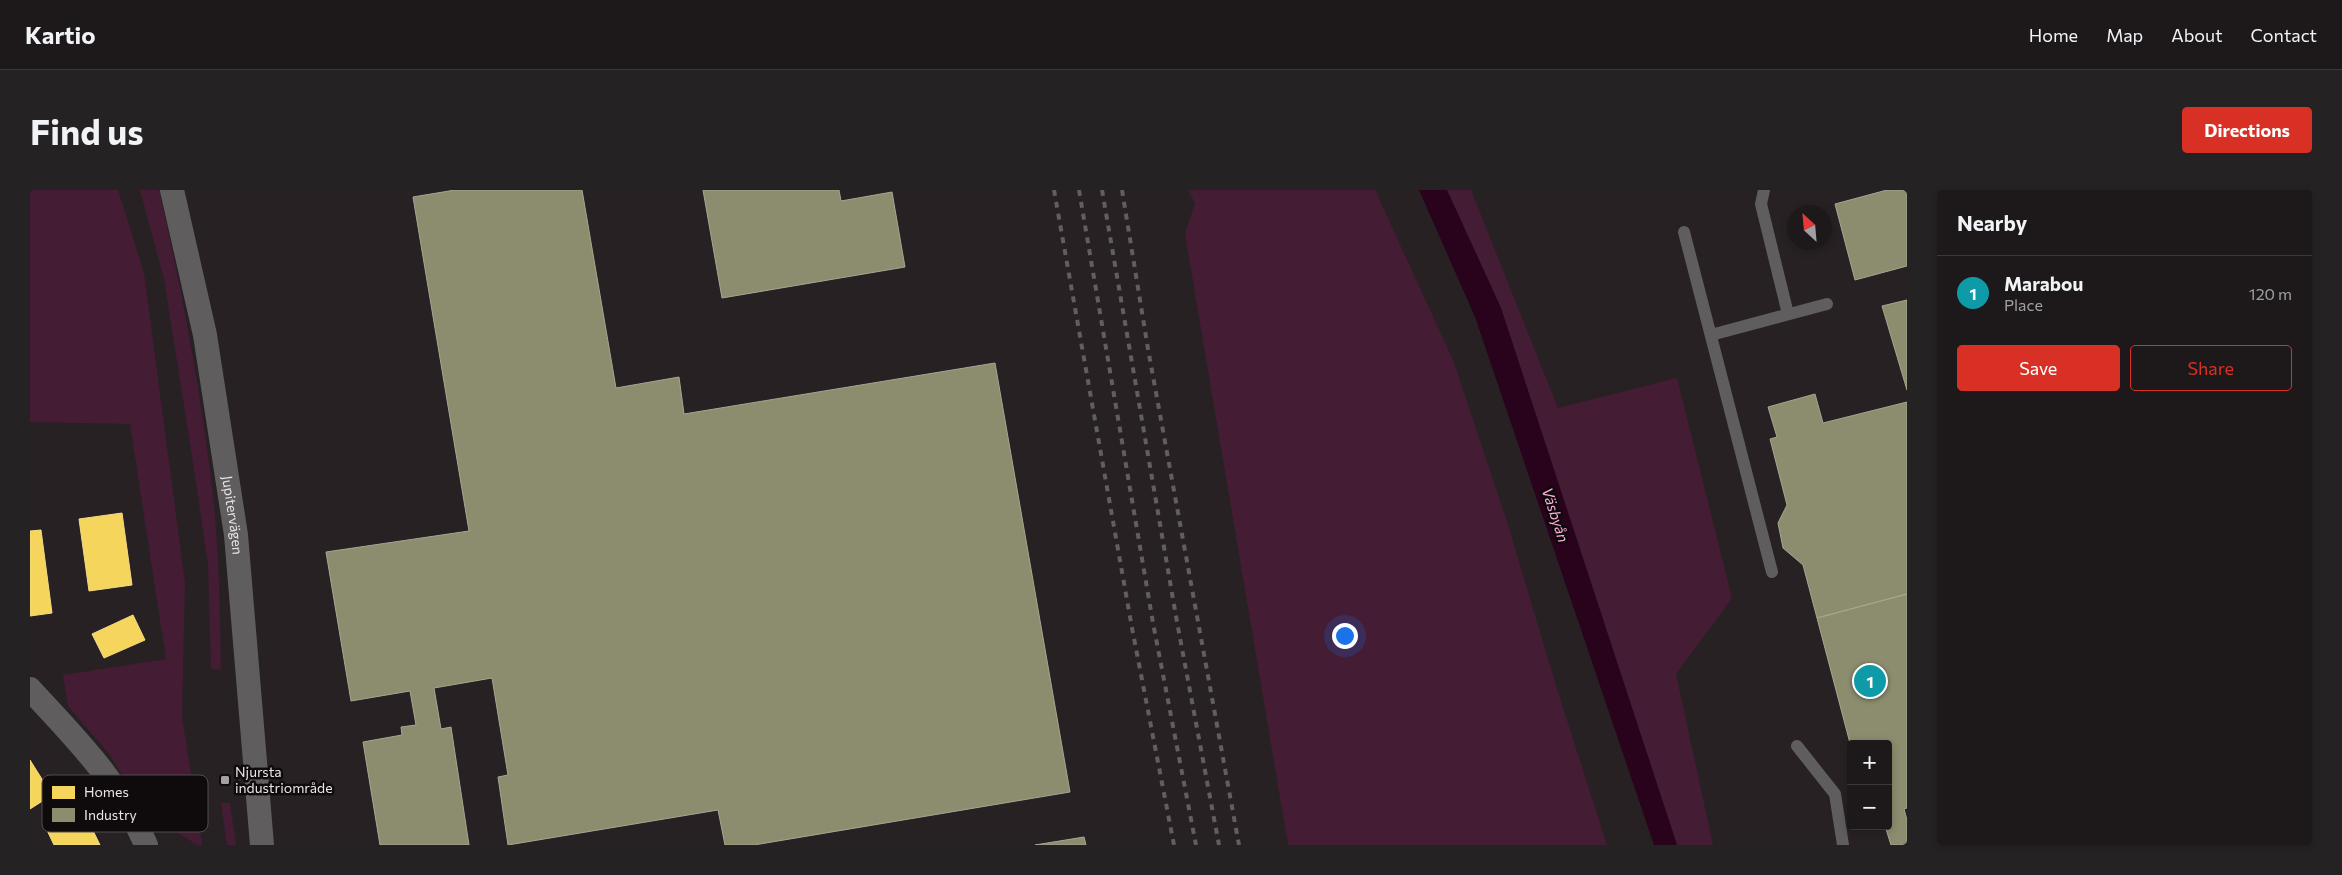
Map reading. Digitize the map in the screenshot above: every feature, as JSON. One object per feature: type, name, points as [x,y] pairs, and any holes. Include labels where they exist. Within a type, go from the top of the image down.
[{"type":"street","name":"Jupitervägen","points":[[172,190],[205,335],[236,535],[262,845]]},
{"type":"street","points":[[30,690],[99,764],[106,775]]},
{"type":"street","points":[[141,832],[146,845]]},
{"type":"lane","points":[[1764,190],[1761,204],[1788,314]]},
{"type":"lane","points":[[1684,232],[1772,572]]},
{"type":"lane","points":[[1710,335],[1827,304]]},
{"type":"lane","points":[[1797,746],[1835,794],[1843,845]]},
{"type":"shaded area","points":[[30,190],[118,190],[144,273],[185,583],[182,716],[191,775],[122,775],[109,754],[68,706],[63,675],[166,659],[130,424],[30,422]]},
{"type":"shaded area","points":[[140,190],[159,190],[194,364],[213,495],[217,545],[221,670],[211,669],[208,565],[194,469],[164,279]]},
{"type":"shaded area","points":[[1188,190],[1375,190],[1453,360],[1508,525],[1557,689],[1607,845],[1288,845],[1185,234],[1195,203]]},
{"type":"shaded area","points":[[1447,190],[1471,190],[1558,408],[1677,378],[1732,598],[1676,674],[1713,845],[1677,845],[1501,308]]},
{"type":"shaded area","points":[[221,803],[230,803],[236,845],[227,845]]},
{"type":"shaded area","points":[[177,832],[200,832],[202,845],[197,845]]},
{"type":"water","name":"Väsbyån","points":[[1419,190],[1447,190],[1501,308],[1677,845],[1654,845],[1475,317]]},
{"type":"building: Homes","points":[[122,513],[132,585],[89,591],[79,519]]},
{"type":"building: Homes","points":[[41,530],[52,613],[30,616],[30,531]]},
{"type":"building: Homes","points":[[133,615],[145,640],[104,658],[92,634]]},
{"type":"building: Homes","points":[[30,760],[42,779],[42,801],[30,809]]},
{"type":"building: Homes","points":[[48,832],[94,832],[100,845],[54,845]]},
{"type":"building: Industry","points":[[455,190],[582,190],[616,388],[679,377],[684,414],[995,363],[1070,792],[754,845],[725,845],[718,810],[508,845],[498,777],[508,775],[492,678],[434,688],[441,729],[451,727],[469,845],[380,845],[363,742],[402,735],[401,727],[416,725],[410,691],[351,701],[326,552],[469,531],[413,197]]},
{"type":"building: Industry","points":[[703,190],[839,190],[841,201],[892,192],[905,267],[722,298]]},
{"type":"building: Industry","points":[[1887,190],[1907,190],[1907,266],[1855,280],[1835,204]]},
{"type":"building: Industry","points":[[1907,300],[1907,390],[1882,306]]},
{"type":"building: Industry","points":[[1815,394],[1823,423],[1907,402],[1907,594],[1817,618],[1803,565],[1783,548],[1778,523],[1787,505],[1770,439],[1777,437],[1768,407]]},
{"type":"building: Industry","points":[[1907,594],[1907,808],[1904,809],[1907,820],[1907,845],[1891,845],[1886,830],[1892,830],[1892,740],[1849,740],[1817,618]]},
{"type":"building: Industry","points":[[1084,837],[1086,845],[1035,845]]},
{"type":"railway","points":[[1054,190],[1132,628],[1174,845]]},
{"type":"railway","points":[[1079,190],[1153,623],[1196,845]]},
{"type":"railway","points":[[1102,190],[1177,622],[1219,845]]},
{"type":"railway","points":[[1122,190],[1148,349],[1239,845]]},
{"type":"place","name":"Marabou","points":[[1870,681]]},
{"type":"place","name":"Njursta industriområde","points":[[225,780]]}]
